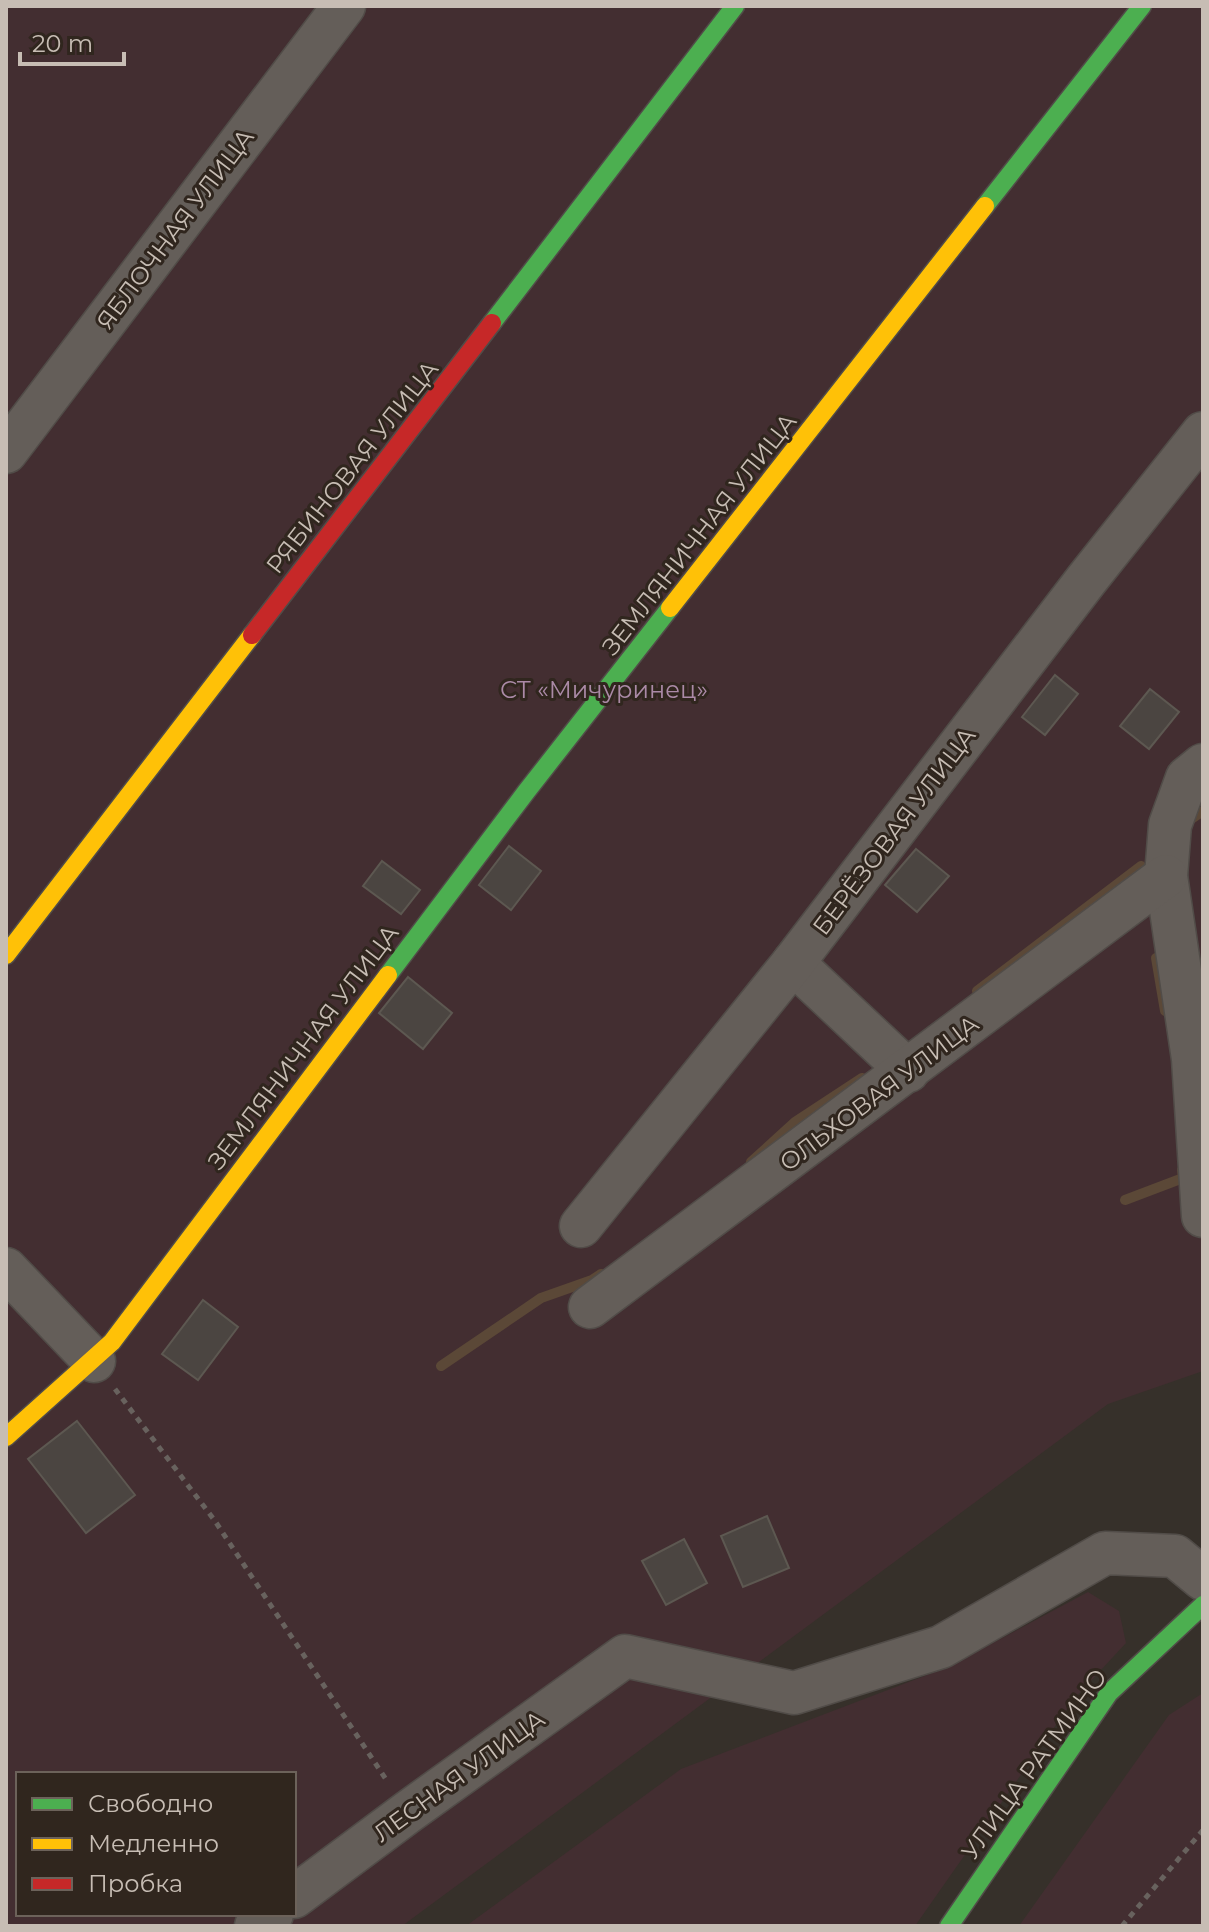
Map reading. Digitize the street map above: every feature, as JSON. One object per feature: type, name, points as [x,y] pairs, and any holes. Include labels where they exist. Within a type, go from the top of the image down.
[{"type":"street","name":"ЯБЛОЧНАЯ УЛИЦА","points":[[6,452],[344,6]]},
{"type":"street","name":"РЯБИНОВАЯ УЛИЦА","points":[[6,955],[735,6]]},
{"type":"street","name":"ЗЕМЛЯНИЧНАЯ УЛИЦА","points":[[6,1437],[112,1342],[526,792],[1142,6]]},
{"type":"street","name":"БЕРЁЗОВАЯ УЛИЦА","points":[[581,1226],[793,963],[1087,579],[1203,433]]},
{"type":"street","points":[[1203,765],[1187,778],[1170,825],[1166,876],[1198,1056],[1203,1216]]},
{"type":"street","name":"ОЛЬХОВАЯ УЛИЦА","points":[[590,1307],[894,1058],[1166,876]]},
{"type":"street","points":[[793,963],[894,1058]]},
{"type":"street","points":[[6,1269],[94,1361]]},
{"type":"street","name":"ЛЕСНАЯ УЛИЦА","points":[[296,1896],[625,1656],[794,1693],[941,1647],[1105,1553],[1175,1556],[1203,1579]]},
{"type":"street","name":"УЛИЦА РАТМИНО","points":[[949,1926],[1109,1693],[1203,1605]]},
{"type":"path","points":[[94,1361],[215,1521],[408,1812]]},
{"type":"path","points":[[1122,1926],[1203,1830]]},
{"type":"green space","name":"СТ «Мичуринец»","points":[[6,6],[1203,6],[1203,1371],[1108,1404],[402,1926],[6,1926]]},
{"type":"green space","points":[[1088,1592],[1119,1611],[1126,1643],[1074,1699],[915,1926],[466,1926],[681,1769],[948,1667]]},
{"type":"green space","points":[[1203,1693],[1203,1926],[1019,1926],[1169,1715]]},
{"type":"building","points":[[1055,675],[1078,694],[1045,735],[1022,717]]},
{"type":"building","points":[[1150,689],[1179,712],[1149,749],[1120,726]]},
{"type":"building","points":[[509,846],[541,871],[511,910],[479,885]]},
{"type":"building","points":[[916,849],[949,876],[917,912],[885,885]]},
{"type":"building","points":[[382,861],[420,890],[401,914],[363,886]]},
{"type":"building","points":[[408,977],[452,1013],[423,1049],[379,1013]]},
{"type":"building","points":[[203,1300],[238,1327],[198,1380],[162,1354]]},
{"type":"building","points":[[77,1421],[135,1495],[86,1533],[28,1459]]},
{"type":"building","points":[[767,1516],[789,1568],[743,1587],[721,1536]]},
{"type":"building","points":[[684,1539],[707,1583],[666,1605],[642,1561]]},
{"type":"waterway","points":[[1190,820],[1203,811]]},
{"type":"waterway","points":[[977,991],[1141,866]]},
{"type":"waterway","points":[[1156,958],[1165,1011]]},
{"type":"waterway","points":[[751,1162],[795,1122],[862,1078]]},
{"type":"waterway","points":[[1125,1200],[1183,1178],[1182,1170]]},
{"type":"waterway","points":[[441,1366],[541,1298],[601,1274]]},
{"type":"traffic: fast","points":[[492,323],[735,6]]},
{"type":"traffic: fast","points":[[985,206],[1142,6]]},
{"type":"traffic: fast","points":[[388,975],[670,608]]},
{"type":"traffic: fast","points":[[949,1926],[1109,1693],[1203,1605]]},
{"type":"traffic: slow","points":[[670,608],[985,206]]},
{"type":"traffic: slow","points":[[6,955],[252,635]]},
{"type":"traffic: slow","points":[[6,1437],[112,1342],[388,975]]},
{"type":"traffic: jam","points":[[252,635],[492,323]]}]
